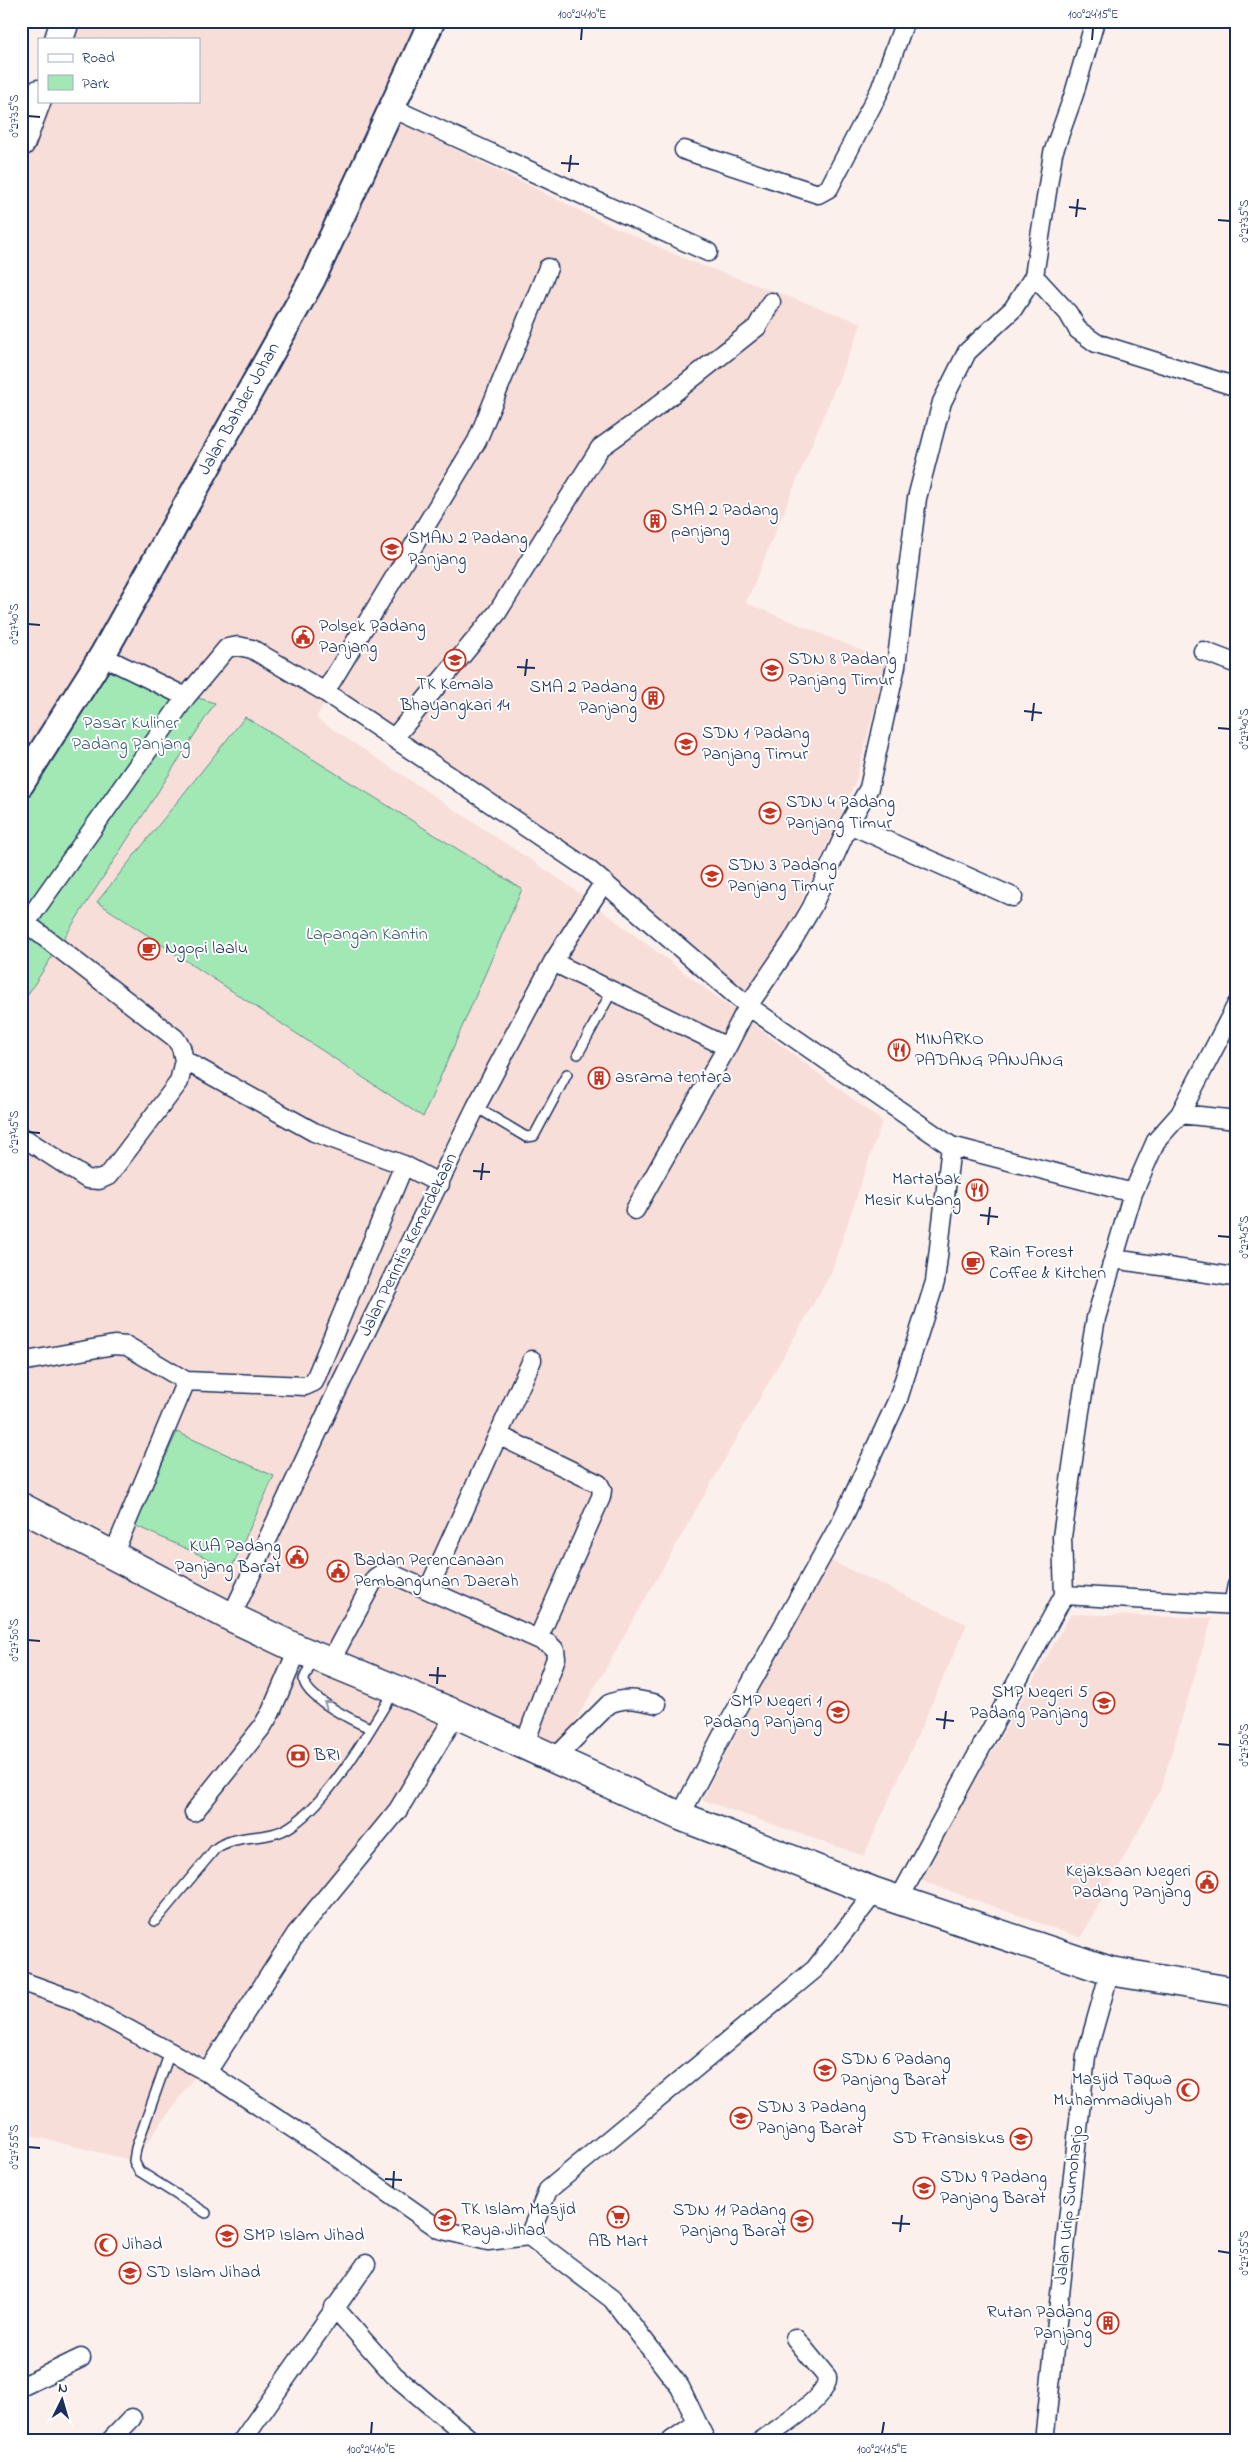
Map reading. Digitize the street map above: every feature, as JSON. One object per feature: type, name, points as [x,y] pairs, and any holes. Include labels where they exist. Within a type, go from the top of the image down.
[{"type":"highway","points":[[59,38],[65,21]]},
{"type":"highway","points":[[21,142],[38,97]]},
{"type":"highway","points":[[21,1507],[230,1617],[314,1656],[456,1714],[680,1816],[887,1896],[1110,1971],[1237,1992]]},
{"type":"main road","name":"Jalan Bahder Johan","points":[[21,784],[102,656],[312,280],[432,21]]},
{"type":"street","points":[[684,150],[818,194],[824,192],[829,188],[880,90],[904,21]]},
{"type":"street","points":[[635,1210],[727,1048],[748,1006],[791,943],[812,907],[849,824],[870,788],[896,666],[916,498],[942,402],[966,352],[1013,309],[1034,276],[1053,153],[1074,94],[1095,21]]},
{"type":"street","points":[[392,108],[708,252]]},
{"type":"street","points":[[325,692],[477,441],[548,268]]},
{"type":"street","points":[[1034,276],[1068,313],[1078,330],[1096,343],[1237,387]]},
{"type":"street","points":[[394,738],[496,613],[600,448],[646,415],[757,327],[771,302]]},
{"type":"street","points":[[21,1136],[87,1179],[99,1180],[108,1176],[179,1082],[184,1060],[181,1047],[175,1038],[24,926],[186,697],[227,648],[238,646],[252,650],[325,692],[588,869],[748,1006],[951,1146],[1132,1193]]},
{"type":"street","points":[[1203,651],[1237,664]]},
{"type":"street","points":[[102,656],[186,697]]},
{"type":"street","points":[[849,824],[1014,897]]},
{"type":"street","name":"Jalan Perintis Kemerdekaan","points":[[230,1617],[338,1389],[440,1184],[476,1107],[553,962],[604,882]]},
{"type":"street","points":[[553,962],[727,1048]]},
{"type":"street","points":[[529,2236],[548,2190],[815,1969],[887,1896],[1064,1595],[1062,1537],[1080,1411],[1096,1318],[1132,1193],[1156,1141],[1180,1114],[1237,1004]]},
{"type":"street","points":[[184,1060],[314,1132],[404,1165],[440,1184]]},
{"type":"street","points":[[1180,1114],[1237,1120]]},
{"type":"street","points":[[680,1816],[724,1730],[842,1520],[898,1400],[935,1282],[951,1146]]},
{"type":"street","points":[[21,1362],[103,1345],[127,1346],[186,1381],[305,1386],[314,1382],[404,1165]]},
{"type":"street","points":[[1114,1259],[1234,1277]]},
{"type":"street","points":[[428,1590],[532,1360]]},
{"type":"street","points":[[113,1555],[186,1381]]},
{"type":"street","points":[[498,1435],[599,1484],[602,1490],[601,1498],[538,1639]]},
{"type":"street","points":[[194,1812],[262,1727],[271,1712],[375,1578],[381,1574],[390,1573],[549,1644],[555,1650],[556,1658],[524,1746]]},
{"type":"street","points":[[1064,1595],[1235,1605],[1237,1586]]},
{"type":"street","points":[[554,1759],[609,1704],[619,1699],[632,1699],[657,1704]]},
{"type":"street","points":[[206,2072],[296,1934],[398,1810],[456,1714]]},
{"type":"street","name":"Jalan Urip Sumoharjo","points":[[1044,2441],[1086,2056],[1110,1971]]},
{"type":"street","points":[[21,1981],[74,2000],[206,2072],[335,2156],[439,2230],[488,2241],[529,2236],[612,2300],[680,2387],[706,2441]]},
{"type":"street","points":[[242,2441],[334,2306],[366,2264]]},
{"type":"street","points":[[334,2306],[394,2375],[472,2441]]},
{"type":"street","points":[[762,2441],[820,2396],[827,2383],[827,2377],[795,2338]]},
{"type":"street","points":[[21,2387],[81,2358]]},
{"type":"street","points":[[110,2441],[132,2418]]},
{"type":"street","points":[[671,2441],[697,2423]]},
{"type":"lane","points":[[578,1054],[612,991]]},
{"type":"lane","points":[[476,1107],[526,1137],[534,1136],[567,1074]]},
{"type":"lane","points":[[314,1656],[304,1680],[308,1690],[345,1716],[370,1728]]},
{"type":"lane","points":[[155,1921],[215,1849],[225,1841],[267,1836],[291,1827],[316,1803],[344,1770],[395,1689]]},
{"type":"lane","points":[[170,2052],[136,2148],[134,2161],[139,2171],[206,2214]]},
{"type":"shaded area","points":[[81,21],[424,21],[383,114],[593,217],[690,261],[862,323],[746,603],[887,661],[855,783],[784,939],[747,991],[596,863],[330,692],[316,718],[564,882],[882,1121],[831,1273],[554,1759],[456,1714],[134,2161],[21,2133],[21,165],[48,102],[200,102],[200,38],[74,38]]},
{"type":"shaded area","name":"SMP Negeri 1 Padang Panjang","points":[[827,1559],[967,1624],[864,1856],[702,1800]]},
{"type":"shaded area","name":"SMP Negeri 5 Padang Panjang","points":[[1071,1614],[1212,1618],[1161,1788],[1081,1938],[919,1880]]},
{"type":"green space","name":"Pasar Kuliner Padang Panjang","points":[[107,671],[215,703],[21,1005],[21,807]]},
{"type":"green space","name":"Lapangan Kantin","points":[[245,717],[522,889],[423,1117],[97,902]]},
{"type":"green space","points":[[177,1432],[274,1476],[231,1569],[134,1525]]},
{"type":"place","name":"SMA 2 Padang panjang","points":[[655,521]]},
{"type":"place","name":"SMAN 2 Padang Panjang","points":[[392,549]]},
{"type":"place","name":"Polsek Padang Panjang","points":[[303,637]]},
{"type":"place","name":"TK Kemala Bhayangkari 14","points":[[455,660]]},
{"type":"place","name":"SDN 8 Padang Panjang Timur","points":[[772,670]]},
{"type":"place","name":"SMA 2 Padang Panjang","points":[[653,698]]},
{"type":"place","name":"SDN 1 Padang Panjang Timur","points":[[686,744]]},
{"type":"place","name":"SDN 4 Padang Panjang Timur","points":[[770,813]]},
{"type":"place","name":"SDN 3 Padang Panjang Timur","points":[[712,876]]},
{"type":"place","name":"Ngopi laalu","points":[[149,949]]},
{"type":"place","name":"MINARKO PADANG PANJANG","points":[[899,1050]]},
{"type":"place","name":"asrama tentara","points":[[599,1078]]},
{"type":"place","name":"Martabak Mesir Kubang","points":[[977,1190]]},
{"type":"place","name":"Rain Forest Coffee & Kitchen","points":[[973,1263]]},
{"type":"place","name":"KUA Padang Panjang Barat","points":[[297,1557]]},
{"type":"place","name":"Badan Perencanaan Pembangunan Daerah","points":[[338,1571]]},
{"type":"place","name":"SMP Negeri 5 Padang Panjang","points":[[1104,1703]]},
{"type":"place","name":"SMP Negeri 1 Padang Panjang","points":[[838,1712]]},
{"type":"place","name":"BRI","points":[[298,1756]]},
{"type":"place","name":"Kejaksaan Negeri Padang Panjang","points":[[1207,1882]]},
{"type":"place","name":"SDN 6 Padang Panjang Barat","points":[[825,2070]]},
{"type":"place","name":"Masjid Taqwa Muhammadiyah","points":[[1188,2090]]},
{"type":"place","name":"SDN 3 Padang Panjang Barat","points":[[741,2118]]},
{"type":"place","name":"SD Fransiskus","points":[[1021,2139]]},
{"type":"place","name":"SDN 9 Padang Panjang Barat","points":[[924,2188]]},
{"type":"place","name":"AB Mart","points":[[618,2217]]},
{"type":"place","name":"TK Islam Masjid Raya Jihad","points":[[445,2220]]},
{"type":"place","name":"SDN 11 Padang Panjang Barat","points":[[802,2221]]},
{"type":"place","name":"SMP Islam Jihad","points":[[227,2236]]},
{"type":"place","name":"Jihad","points":[[106,2245]]},
{"type":"place","name":"SD Islam Jihad","points":[[130,2273]]},
{"type":"place","name":"Rutan Padang Panjang","points":[[1108,2323]]}]
